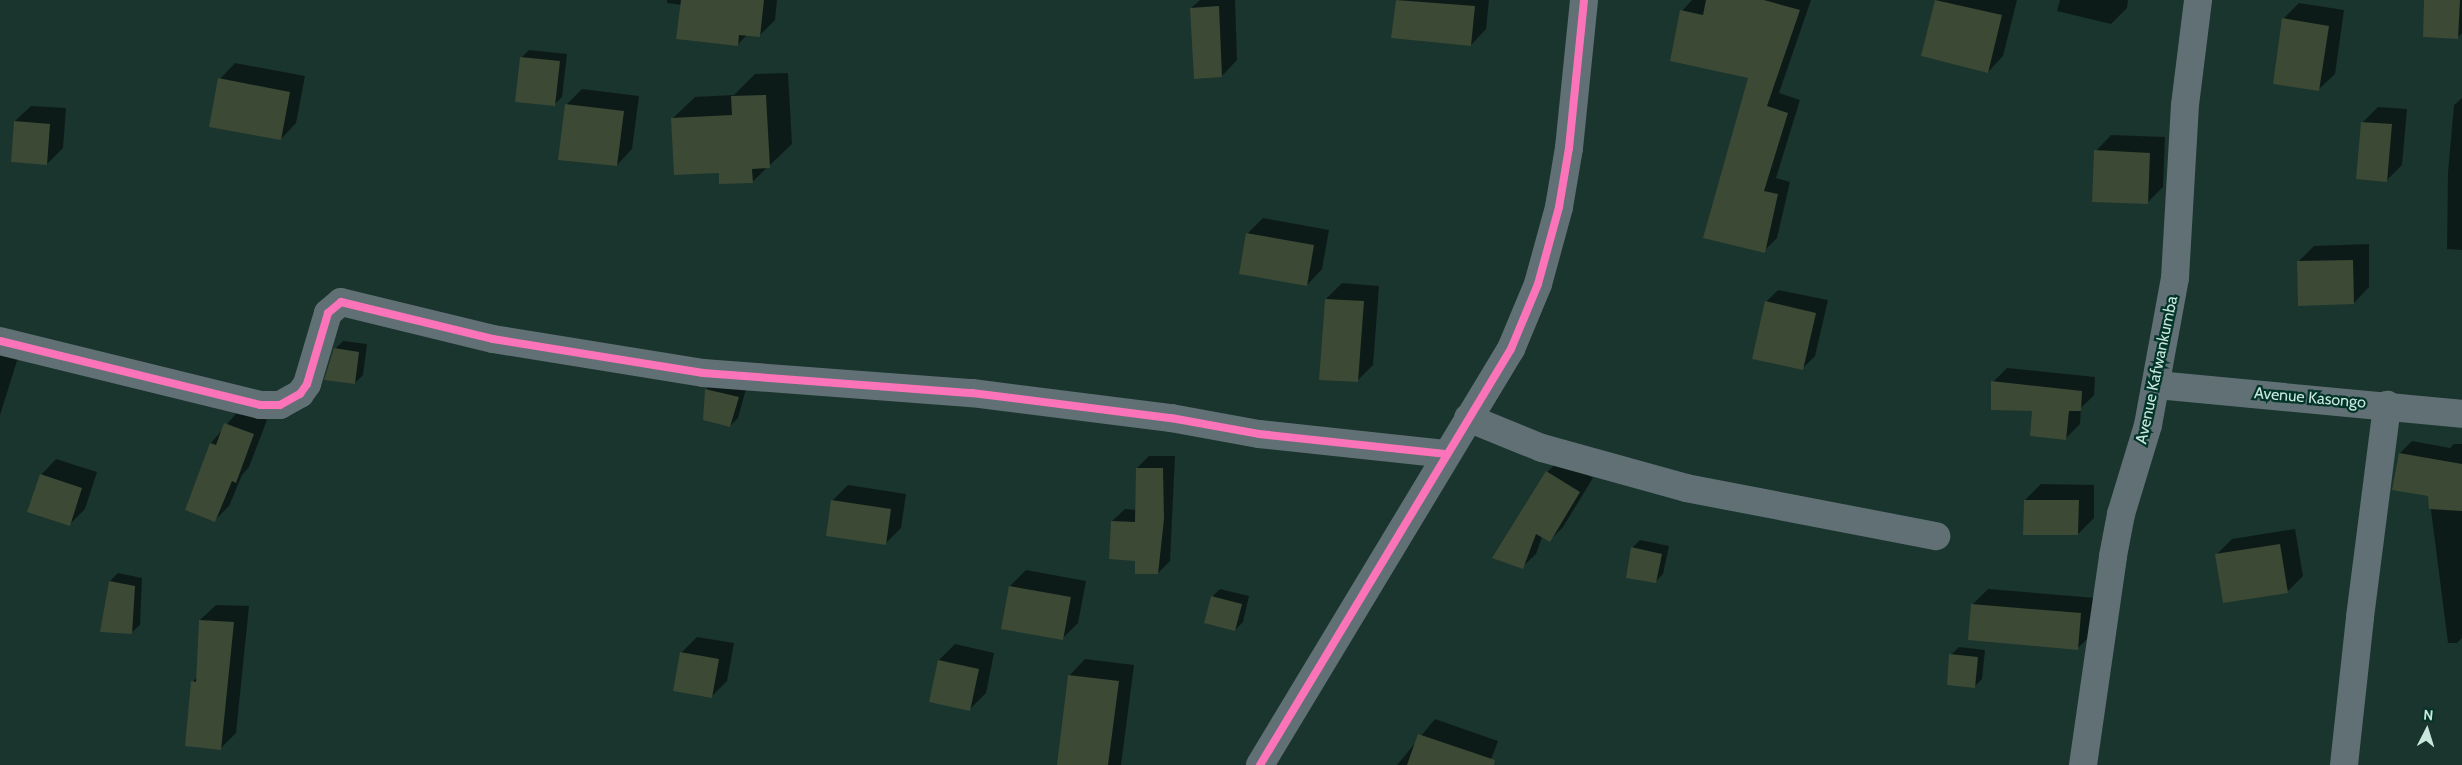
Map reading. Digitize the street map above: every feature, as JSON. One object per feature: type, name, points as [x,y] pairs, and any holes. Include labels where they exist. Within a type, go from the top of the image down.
[{"type":"street","points":[[1260,765],[1445,454],[1511,349],[1538,284],[1559,207],[1569,148],[1584,0]]},
{"type":"street","name":"Avenue Kafwankumba","points":[[2083,765],[2116,539],[2157,385],[2178,251],[2184,104],[2198,0]]},
{"type":"street","points":[[0,341],[260,405],[280,405],[300,394],[306,384],[328,313],[341,302],[493,340],[703,373],[972,393],[1170,418],[1259,434],[1445,454]]},
{"type":"street","name":"Avenue Kasongo","points":[[2157,385],[2388,405],[2462,414]]},
{"type":"street","points":[[2344,765],[2360,617],[2388,405]]},
{"type":"street","points":[[1468,418],[1542,448],[1686,488],[1936,536]]},
{"type":"building","points":[[681,0],[764,0],[760,37],[739,35],[738,46],[676,39]]},
{"type":"building","points":[[1396,0],[1475,6],[1471,46],[1391,38]]},
{"type":"building","points":[[1706,0],[1764,0],[1800,10],[1767,106],[1788,113],[1764,191],[1778,194],[1765,253],[1703,238],[1748,78],[1670,61],[1680,10],[1703,15]]},
{"type":"building","points":[[1935,0],[2002,15],[1988,73],[1921,56]]},
{"type":"building","points":[[2424,0],[2460,0],[2458,39],[2423,37]]},
{"type":"building","points":[[1219,6],[1222,77],[1194,79],[1190,8]]},
{"type":"building","points":[[2282,18],[2329,26],[2319,91],[2273,84]]},
{"type":"building","points":[[520,57],[560,61],[555,106],[515,102]]},
{"type":"building","points":[[218,78],[290,92],[281,140],[209,127]]},
{"type":"building","points":[[766,95],[770,168],[752,169],[753,183],[719,184],[719,173],[674,175],[671,118],[732,115],[731,96]]},
{"type":"building","points":[[565,104],[624,111],[617,166],[558,160]]},
{"type":"building","points":[[14,121],[50,124],[47,165],[11,162]]},
{"type":"building","points":[[2361,122],[2392,124],[2387,182],[2356,179]]},
{"type":"building","points":[[2094,150],[2150,153],[2148,204],[2092,202]]},
{"type":"building","points":[[1246,233],[1314,245],[1307,286],[1239,274]]},
{"type":"building","points":[[2353,260],[2354,304],[2298,306],[2297,261]]},
{"type":"building","points":[[1325,299],[1364,301],[1358,382],[1319,380]]},
{"type":"building","points":[[1765,301],[1816,313],[1803,370],[1752,359]]},
{"type":"building","points":[[334,348],[359,352],[355,384],[324,380]]},
{"type":"building","points":[[1991,381],[2082,391],[2081,411],[2069,411],[2066,440],[2030,436],[2032,411],[1991,410]]},
{"type":"building","points":[[705,389],[739,397],[730,427],[703,420]]},
{"type":"building","points":[[224,423],[254,434],[236,483],[232,481],[215,522],[185,510],[210,443],[216,445]]},
{"type":"building","points":[[2399,453],[2462,464],[2462,511],[2429,509],[2428,496],[2392,490]]},
{"type":"building","points":[[1136,468],[1163,468],[1164,519],[1158,574],[1135,574],[1135,561],[1109,559],[1111,521],[1135,522]]},
{"type":"building","points":[[1546,471],[1580,492],[1550,542],[1536,534],[1523,569],[1492,558]]},
{"type":"building","points":[[40,474],[82,488],[70,526],[27,512]]},
{"type":"building","points":[[831,500],[891,509],[886,545],[826,536]]},
{"type":"building","points":[[2024,500],[2079,500],[2078,535],[2023,535]]},
{"type":"building","points":[[2280,544],[2288,593],[2223,603],[2215,554]]},
{"type":"building","points":[[1631,547],[1662,554],[1656,583],[1626,578]]},
{"type":"building","points":[[109,581],[135,586],[132,634],[100,632]]},
{"type":"building","points":[[1009,586],[1071,597],[1063,640],[1001,629]]},
{"type":"building","points":[[1211,596],[1242,604],[1235,631],[1204,623]]},
{"type":"building","points":[[1971,604],[2081,613],[2078,650],[1968,640]]},
{"type":"building","points":[[199,620],[234,622],[221,750],[185,746],[191,681],[196,682]]},
{"type":"building","points":[[680,652],[719,659],[712,698],[673,691]]},
{"type":"building","points":[[1949,654],[1978,657],[1975,688],[1947,685]]},
{"type":"building","points":[[938,660],[979,669],[970,711],[929,702]]},
{"type":"building","points":[[1068,675],[1119,681],[1108,765],[1057,765]]},
{"type":"building","points":[[1418,734],[1495,760],[1494,765],[1407,765]]},
{"type":"cycle path","points":[[1260,765],[1511,349],[1538,284],[1559,207],[1569,148],[1584,0]]},
{"type":"cycle path","points":[[0,341],[260,405],[280,405],[300,394],[307,384],[328,313],[341,302],[493,339],[703,373],[972,393],[1171,418],[1259,434],[1445,454]]}]
